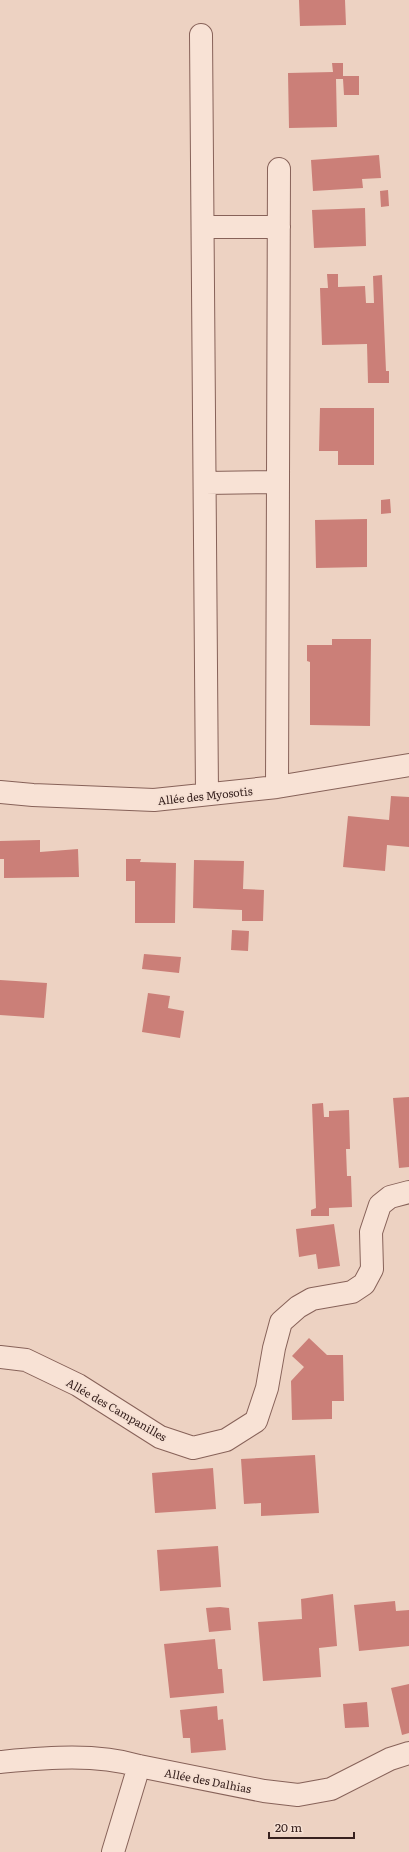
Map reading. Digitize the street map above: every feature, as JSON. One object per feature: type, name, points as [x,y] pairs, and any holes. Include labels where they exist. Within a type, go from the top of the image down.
[{"type":"street","points":[[201,35],[207,794]]},
{"type":"street","points":[[278,787],[279,170]]},
{"type":"street","points":[[203,227],[279,227]]},
{"type":"street","points":[[204,483],[278,482]]},
{"type":"street","name":"Allée des Myosotis","points":[[0,792],[33,795],[154,800],[278,787],[409,765]]},
{"type":"street","name":"Allée des Campanilles","points":[[0,1356],[26,1360],[78,1385],[160,1437],[193,1448],[226,1440],[256,1421],[267,1388],[274,1348],[281,1322],[298,1307],[312,1300],[352,1292],[364,1284],[372,1269],[371,1232],[380,1205],[390,1197],[409,1192]]},
{"type":"street","name":"Allée des Dalhias","points":[[0,1762],[50,1758],[121,1760],[139,1766],[264,1791],[298,1795],[331,1789],[390,1760],[409,1753]]},
{"type":"street","points":[[113,1852],[139,1766]]},
{"type":"building","points":[[299,0],[345,0],[346,25],[300,26]]},
{"type":"building","points":[[332,63],[343,63],[343,76],[359,76],[359,95],[344,95],[343,79],[336,79],[337,127],[289,128],[288,73],[333,72]]},
{"type":"building","points":[[379,155],[381,178],[362,179],[363,188],[313,191],[311,160]]},
{"type":"building","points":[[388,190],[389,206],[381,207],[380,191]]},
{"type":"building","points":[[365,208],[366,246],[314,248],[312,210]]},
{"type":"building","points":[[327,274],[338,274],[338,287],[365,286],[366,303],[374,303],[373,276],[382,275],[386,371],[389,371],[389,383],[368,383],[367,344],[322,345],[320,288],[328,288]]},
{"type":"building","points":[[320,408],[374,408],[374,465],[338,465],[338,451],[319,451]]},
{"type":"building","points":[[390,499],[391,513],[381,514],[381,500]]},
{"type":"building","points":[[367,519],[367,567],[316,568],[315,520]]},
{"type":"building","points":[[332,639],[371,639],[370,726],[310,725],[310,662],[307,661],[307,645],[332,645]]},
{"type":"building","points":[[391,796],[409,797],[409,847],[387,845],[385,871],[343,867],[348,816],[389,820]]},
{"type":"building","points":[[40,840],[40,852],[78,849],[79,877],[4,878],[4,859],[0,859],[0,841]]},
{"type":"building","points":[[126,859],[141,859],[140,862],[176,863],[175,923],[135,923],[135,881],[126,881]]},
{"type":"building","points":[[194,860],[244,861],[243,889],[264,890],[263,921],[242,921],[242,910],[193,908]]},
{"type":"building","points":[[232,930],[249,931],[248,951],[231,950]]},
{"type":"building","points":[[144,954],[181,957],[179,973],[142,969]]},
{"type":"building","points":[[0,980],[47,983],[44,1018],[0,1015]]},
{"type":"building","points":[[148,993],[170,996],[168,1008],[184,1011],[180,1038],[142,1032]]},
{"type":"building","points":[[409,1097],[409,1167],[399,1168],[393,1098]]},
{"type":"building","points":[[323,1103],[324,1117],[329,1117],[329,1111],[349,1110],[350,1149],[346,1149],[347,1176],[351,1176],[352,1207],[329,1208],[329,1216],[311,1216],[311,1210],[316,1208],[312,1104]]},
{"type":"building","points":[[334,1224],[340,1266],[318,1269],[316,1254],[299,1257],[296,1229]]},
{"type":"building","points":[[309,1338],[327,1355],[343,1355],[344,1401],[332,1401],[332,1419],[292,1420],[291,1381],[304,1367],[292,1356]]},
{"type":"building","points":[[315,1455],[319,1513],[261,1516],[261,1503],[244,1504],[241,1459]]},
{"type":"building","points":[[213,1468],[216,1509],[155,1513],[152,1473]]},
{"type":"building","points":[[218,1546],[221,1587],[160,1591],[157,1550]]},
{"type":"building","points":[[333,1594],[337,1646],[319,1648],[321,1677],[263,1681],[258,1622],[302,1619],[301,1599]]},
{"type":"building","points":[[395,1601],[396,1611],[409,1610],[409,1646],[359,1651],[354,1605]]},
{"type":"building","points":[[206,1608],[229,1608],[231,1630],[209,1632]]},
{"type":"building","points":[[215,1639],[218,1669],[222,1669],[224,1693],[170,1698],[164,1644]]},
{"type":"building","points":[[409,1684],[409,1733],[402,1735],[391,1688]]},
{"type":"building","points":[[367,1702],[369,1727],[345,1728],[343,1704]]},
{"type":"building","points":[[217,1706],[218,1720],[223,1719],[226,1750],[191,1753],[190,1738],[183,1738],[180,1710]]}]
